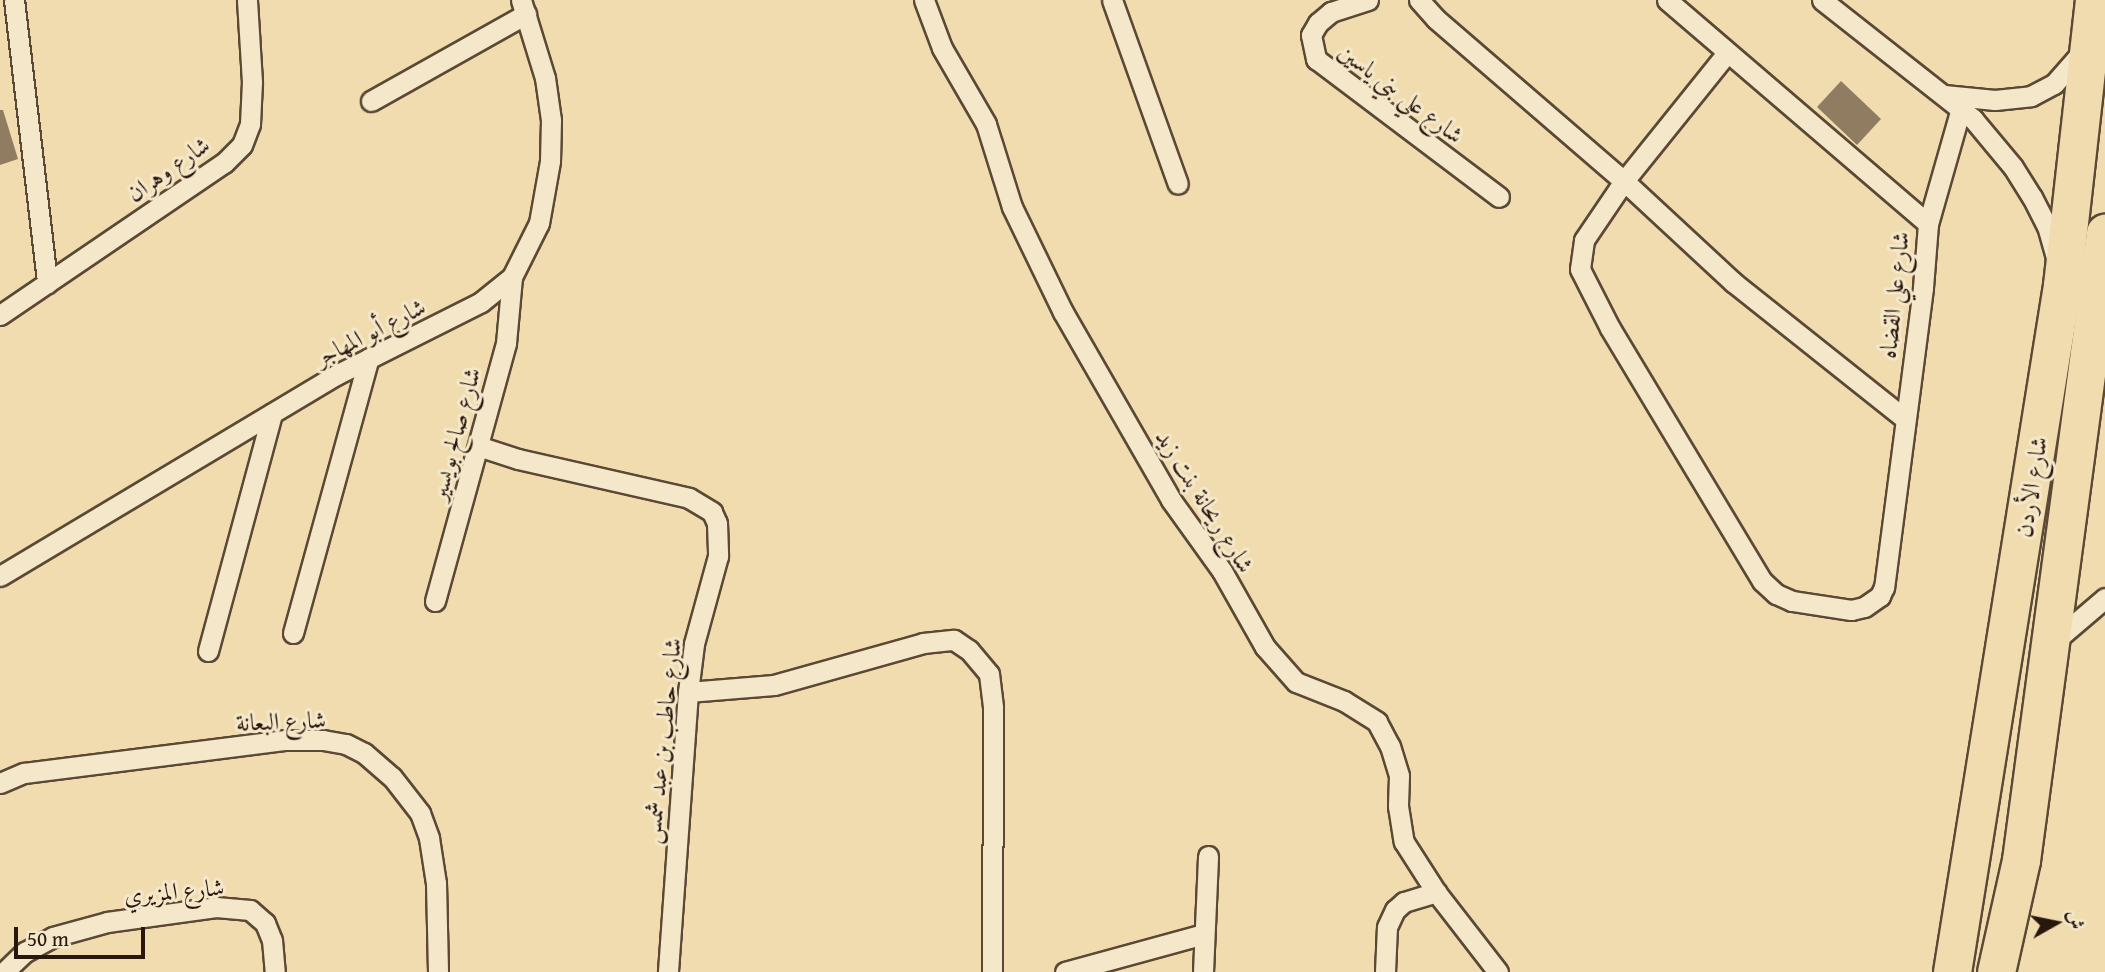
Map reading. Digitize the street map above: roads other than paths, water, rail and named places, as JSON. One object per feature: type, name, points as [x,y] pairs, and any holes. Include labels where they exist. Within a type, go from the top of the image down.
[{"type":"highway","name":"شارع الأردن","points":[[1952,972],[2062,285],[2094,0]]},
{"type":"highway","name":"شارع الأردن","points":[[1996,972],[2021,860],[2105,233]]},
{"type":"street","points":[[14,0],[47,283]]},
{"type":"street","name":"شارع وهران","points":[[0,315],[224,163],[242,145],[250,124],[252,82],[247,0]]},
{"type":"street","name":"شارع ريحانة بنت زيد","points":[[924,0],[942,48],[986,124],[999,157],[1012,207],[1063,312],[1164,488],[1222,571],[1265,647],[1296,682],[1344,701],[1377,722],[1390,746],[1399,776],[1398,806],[1404,842],[1436,892],[1498,972]]},
{"type":"street","points":[[1112,0],[1178,184]]},
{"type":"street","name":"شارع علي بني ياسين","points":[[1368,0],[1331,12],[1318,23],[1311,35],[1316,58],[1499,197]]},
{"type":"street","points":[[1419,0],[1436,19],[1624,181],[1734,282],[1904,418]]},
{"type":"street","name":"شارع علي القضاه","points":[[1624,181],[1580,249],[1580,269],[1590,291],[1762,581],[1776,594],[1792,601],[1851,610],[1872,602],[1880,596],[1884,587],[1923,288],[1928,224],[1667,0]]},
{"type":"street","points":[[1822,0],[1944,95],[1962,104],[2032,197],[2048,226],[2062,285]]},
{"type":"street","points":[[371,101],[523,7]]},
{"type":"street","name":"شارع أبو المهاجر","points":[[0,576],[272,413],[369,358],[481,302],[512,277],[539,223],[550,162],[551,120],[545,78],[523,7]]},
{"type":"street","points":[[1962,104],[2031,96],[2054,85],[2076,63],[2089,41]]},
{"type":"street","points":[[1624,181],[1727,53]]},
{"type":"street","points":[[1928,224],[1962,104]]},
{"type":"street","name":"شارع صالح بويسير","points":[[435,601],[506,343],[512,277]]},
{"type":"street","points":[[293,633],[369,358]]},
{"type":"street","points":[[208,651],[272,413]]},
{"type":"street","name":"شارع حاطب بن عبد شمس","points":[[478,446],[519,459],[689,498],[712,512],[718,523],[718,556],[694,644],[688,692],[668,972]]},
{"type":"street","points":[[2051,644],[2105,598]]},
{"type":"street","points":[[688,692],[774,685],[923,643],[954,640],[970,650],[989,674],[993,708],[992,972]]},
{"type":"street","name":"شارع البعانة","points":[[0,783],[24,773],[286,740],[324,740],[346,744],[364,753],[392,777],[409,795],[420,813],[429,838],[436,883],[438,972]]},
{"type":"street","points":[[1203,972],[1208,856]]},
{"type":"street","points":[[1385,972],[1387,927],[1395,910],[1404,902],[1436,892]]},
{"type":"street","name":"شارع المزيري","points":[[4,972],[25,952],[53,937],[107,922],[216,907],[250,911],[265,923],[272,940],[275,972]]},
{"type":"street","points":[[1065,972],[1204,934]]}]
